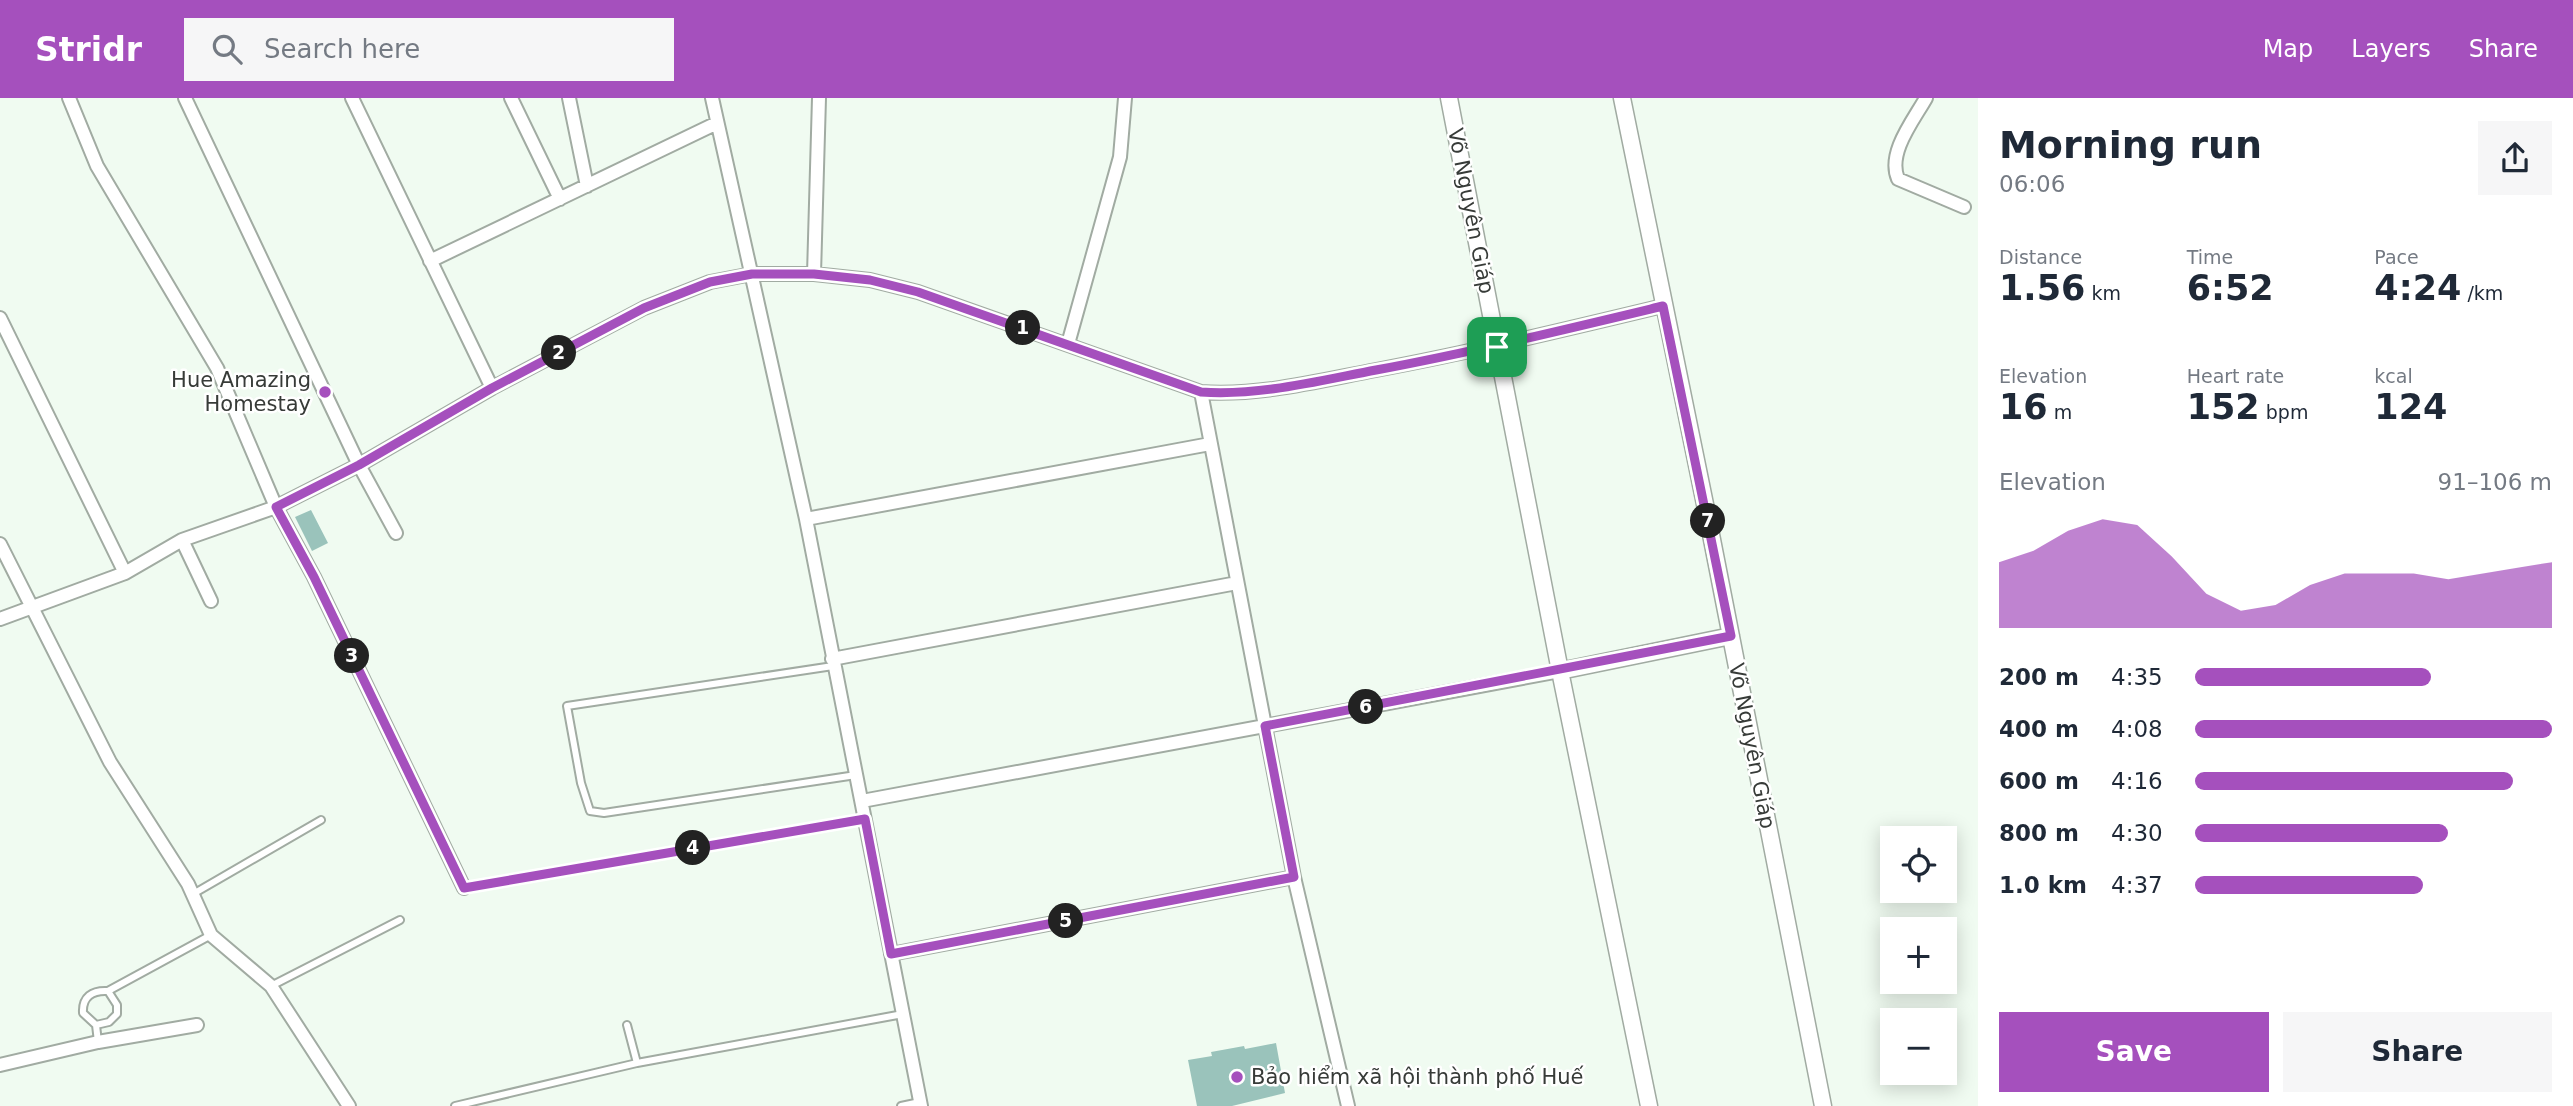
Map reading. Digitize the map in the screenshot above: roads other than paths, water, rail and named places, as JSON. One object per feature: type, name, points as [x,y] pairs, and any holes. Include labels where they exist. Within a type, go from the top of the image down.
[{"type":"street","points":[[69,98],[97,166],[216,368],[276,507],[314,577],[464,888]]},
{"type":"street","points":[[185,98],[359,465],[396,533]]},
{"type":"street","points":[[352,98],[492,388]]},
{"type":"street","points":[[511,98],[560,199]]},
{"type":"street","points":[[569,98],[587,186]]},
{"type":"street","points":[[712,98],[806,519],[920,1104]]},
{"type":"street","points":[[814,274],[818,98]]},
{"type":"street","points":[[1068,344],[1120,157],[1125,98]]},
{"type":"street","name":"Võ Nguyên Giáp","points":[[1449,98],[1560,671],[1649,1106]]},
{"type":"street","name":"Võ Nguyên Giáp","points":[[1622,98],[1823,1106]]},
{"type":"street","points":[[1926,98],[1902,141],[1894,170],[1898,179],[1964,207]]},
{"type":"street","points":[[430,261],[717,123]]},
{"type":"street","points":[[0,620],[125,573],[182,540],[276,507],[359,465],[492,388],[644,308],[710,282],[752,274],[814,274],[870,280],[918,292],[1201,392],[1229,394],[1293,386],[1497,347],[1663,306]]},
{"type":"street","points":[[0,318],[125,573]]},
{"type":"street","points":[[1201,392],[1294,877],[1348,1106]]},
{"type":"street","points":[[806,519],[1210,444]]},
{"type":"street","points":[[182,540],[211,601]]},
{"type":"street","points":[[0,544],[110,762],[188,884],[211,935],[271,986],[349,1106]]},
{"type":"street","points":[[833,662],[1237,583]]},
{"type":"street","points":[[862,801],[1560,671],[1731,636]]},
{"type":"street","points":[[891,954],[1294,877]]},
{"type":"street","points":[[0,1065],[98,1042],[197,1025]]},
{"type":"lane","points":[[833,662],[568,706],[581,783],[590,811],[604,813],[856,775]]},
{"type":"lane","points":[[464,888],[865,819]]},
{"type":"lane","points":[[193,894],[321,820]]},
{"type":"lane","points":[[271,986],[400,920]]},
{"type":"lane","points":[[98,1042],[96,1025],[83,1013],[83,1006],[92,993],[108,991],[211,935]]},
{"type":"lane","points":[[96,1025],[109,1022],[117,1014],[117,1005],[108,991]]},
{"type":"lane","points":[[455,1106],[637,1063],[903,1014]]},
{"type":"lane","points":[[626,1025],[637,1063]]},
{"type":"lane","points":[[901,1106],[920,1104]]},
{"type":"place","name":"Hue Amazing Homestay","points":[[325,392]]},
{"type":"place","name":"Bảo hiểm xã hội thành phố Huế","points":[[1237,1077]]}]
